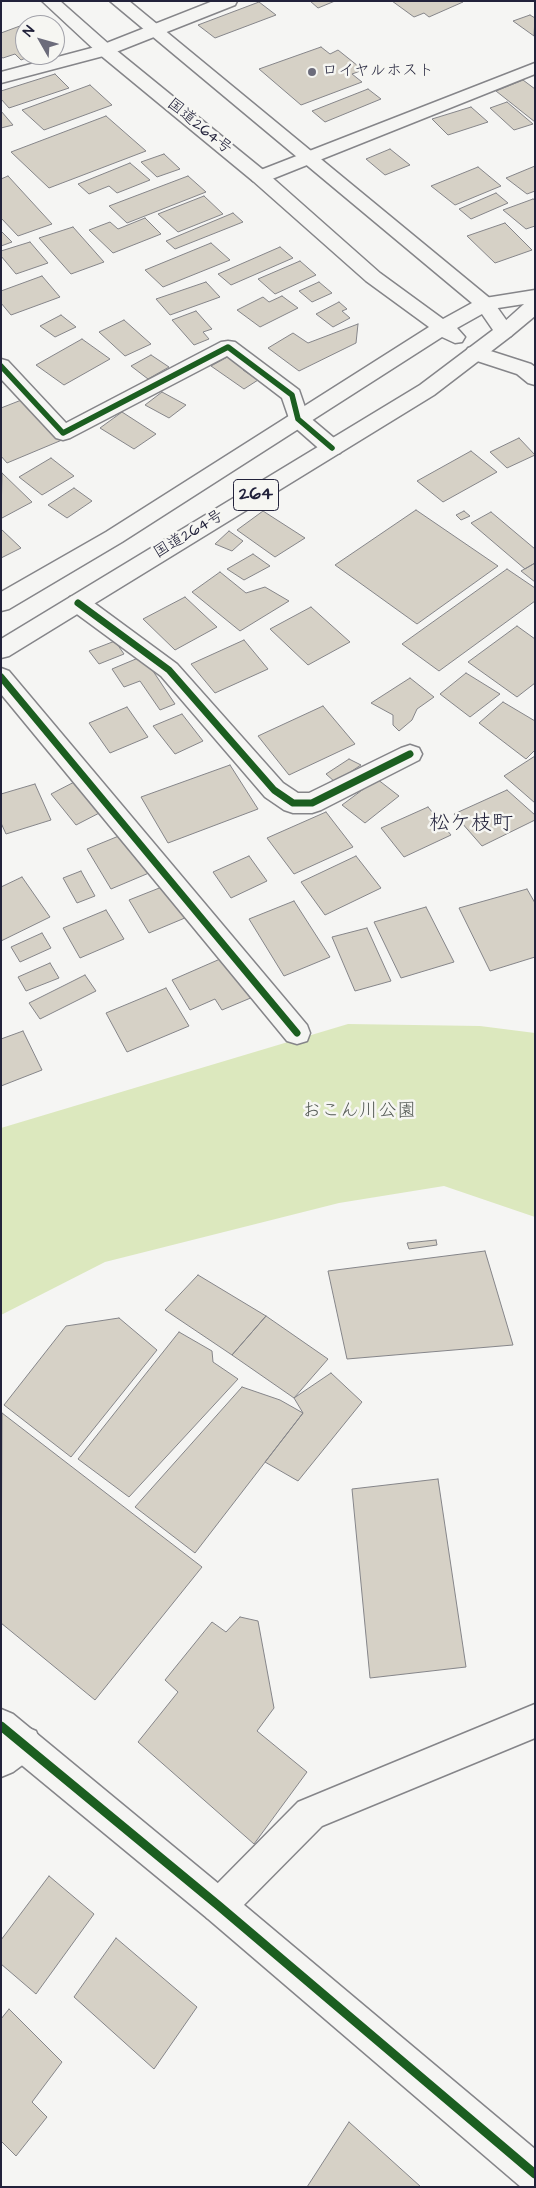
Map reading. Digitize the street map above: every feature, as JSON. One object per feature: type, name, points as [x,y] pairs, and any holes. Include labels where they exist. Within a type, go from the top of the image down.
[{"type":"main road","name":"国道264号","points":[[50,1],[105,50],[260,178],[373,277],[475,353]]},
{"type":"main road","points":[[118,1],[485,304],[504,331],[529,373]]},
{"type":"main road","points":[[1,78],[105,50],[230,1]]},
{"type":"main road","points":[[260,178],[535,68]]},
{"type":"main road","points":[[485,304],[535,296]]},
{"type":"main road","name":"264","points":[[1,602],[114,537],[442,328],[485,304]]},
{"type":"main road","name":"国道264号","points":[[1,650],[427,390],[535,305]]},
{"type":"main road","points":[[1,366],[9,387],[63,433],[228,347],[292,395],[298,420],[332,448]]},
{"type":"main road","points":[[475,353],[529,373]]},
{"type":"main road","points":[[78,603],[169,670],[274,790],[293,803],[312,803],[410,754]]},
{"type":"main road","points":[[1,678],[297,1033]]},
{"type":"main road","points":[[219,1906],[310,1814],[535,1721]]},
{"type":"main road","points":[[9,1743],[219,1906],[535,2174]]},
{"type":"green space","name":"おこん川公園","points":[[348,1024],[480,1026],[535,1033],[535,1217],[444,1186],[339,1203],[105,1262],[1,1315],[1,1128]]},
{"type":"building","points":[[310,1],[335,1],[318,8]]},
{"type":"building","points":[[392,1],[463,2],[429,17],[424,13],[414,17]]},
{"type":"building","points":[[259,2],[276,15],[215,38],[198,25]]},
{"type":"building","points":[[530,15],[535,18],[534,36],[513,21]]},
{"type":"building","points":[[15,28],[15,54],[1,57],[1,33]]},
{"type":"building","points":[[321,47],[330,54],[338,50],[363,70],[352,74],[362,82],[301,105],[259,69]]},
{"type":"building","points":[[55,74],[69,88],[9,108],[1,99],[1,91]]},
{"type":"building","points":[[523,80],[535,89],[535,122],[496,91]]},
{"type":"building","points":[[90,85],[112,105],[44,130],[22,110]]},
{"type":"building","points":[[368,89],[381,99],[325,122],[312,111]]},
{"type":"building","points":[[507,102],[533,124],[514,130],[490,108]]},
{"type":"building","points":[[471,107],[488,122],[448,135],[432,119]]},
{"type":"building","points":[[1,111],[13,125],[1,128]]},
{"type":"building","points":[[106,116],[146,151],[49,188],[11,152]]},
{"type":"building","points":[[390,149],[410,165],[385,175],[366,159]]},
{"type":"building","points":[[164,154],[180,169],[157,177],[141,162]]},
{"type":"building","points":[[130,163],[150,180],[117,193],[109,186],[89,194],[78,184]]},
{"type":"building","points":[[535,166],[535,191],[527,194],[506,178]]},
{"type":"building","points":[[478,167],[501,186],[455,205],[431,186]]},
{"type":"building","points":[[8,176],[52,224],[18,236],[1,218],[1,179]]},
{"type":"building","points":[[188,176],[206,192],[127,223],[109,206]]},
{"type":"building","points":[[496,193],[508,203],[471,219],[459,209]]},
{"type":"building","points":[[204,196],[223,214],[178,232],[158,214]]},
{"type":"building","points":[[533,199],[535,200],[535,226],[526,229],[503,210]]},
{"type":"building","points":[[233,213],[243,222],[175,249],[166,241]]},
{"type":"building","points":[[145,218],[161,234],[113,253],[89,230],[110,222],[118,229]]},
{"type":"building","points":[[505,223],[532,250],[495,263],[467,236]]},
{"type":"building","points":[[73,227],[104,262],[71,274],[39,238]]},
{"type":"building","points":[[1,231],[12,242],[1,246]]},
{"type":"building","points":[[30,242],[48,263],[16,274],[1,256],[1,251]]},
{"type":"building","points":[[211,243],[230,260],[163,287],[145,270]]},
{"type":"building","points":[[280,247],[293,258],[231,285],[218,274]]},
{"type":"building","points":[[300,261],[316,275],[275,294],[258,279]]},
{"type":"building","points":[[42,276],[60,297],[11,315],[1,303],[1,291]]},
{"type":"building","points":[[206,282],[220,297],[170,315],[156,299]]},
{"type":"building","points":[[319,282],[332,293],[312,302],[299,291]]},
{"type":"building","points":[[282,296],[298,308],[260,327],[237,310],[263,297],[269,302]]},
{"type":"building","points":[[339,302],[347,309],[342,311],[350,318],[333,327],[316,314]]},
{"type":"building","points":[[196,311],[212,329],[203,332],[209,339],[194,345],[172,320]]},
{"type":"building","points":[[61,315],[76,327],[55,337],[40,326]]},
{"type":"building","points":[[124,320],[151,344],[125,356],[99,332]]},
{"type":"building","points":[[358,324],[356,343],[299,371],[268,348],[293,333],[308,343]]},
{"type":"building","points":[[82,339],[110,359],[64,385],[36,365]]},
{"type":"building","points":[[233,354],[250,366],[243,370],[258,380],[244,389],[211,366]]},
{"type":"building","points":[[151,355],[169,367],[148,379],[131,366]]},
{"type":"building","points":[[162,392],[186,405],[169,418],[145,405]]},
{"type":"building","points":[[24,399],[62,440],[7,463],[1,456],[1,408]]},
{"type":"building","points":[[122,412],[156,434],[134,449],[100,428]]},
{"type":"building","points":[[519,438],[535,455],[507,468],[490,452]]},
{"type":"building","points":[[471,451],[497,472],[443,502],[417,481]]},
{"type":"building","points":[[51,458],[74,476],[42,495],[19,477]]},
{"type":"building","points":[[2,473],[32,502],[2,518],[1,517]]},
{"type":"building","points":[[74,488],[92,501],[67,518],[48,505]]},
{"type":"building","points":[[416,510],[498,566],[417,624],[335,565]]},
{"type":"building","points":[[263,511],[305,538],[275,557],[237,530]]},
{"type":"building","points":[[464,511],[470,516],[461,520],[456,515]]},
{"type":"building","points":[[491,512],[535,549],[535,563],[525,569],[471,523]]},
{"type":"building","points":[[1,529],[21,548],[1,558]]},
{"type":"building","points":[[229,531],[243,541],[232,551],[215,544]]},
{"type":"building","points":[[253,554],[270,566],[244,580],[227,569]]},
{"type":"building","points":[[535,563],[535,582],[521,571]]},
{"type":"building","points":[[507,569],[535,588],[535,601],[439,671],[402,644]]},
{"type":"building","points":[[220,572],[246,593],[265,587],[289,601],[240,631],[192,592]]},
{"type":"building","points":[[185,597],[217,627],[175,650],[143,619]]},
{"type":"building","points":[[311,607],[350,642],[308,665],[270,629]]},
{"type":"building","points":[[517,626],[535,639],[535,683],[517,697],[468,662]]},
{"type":"building","points":[[244,640],[268,669],[215,693],[191,664]]},
{"type":"building","points":[[115,641],[124,654],[99,664],[89,651]]},
{"type":"building","points":[[143,656],[175,704],[160,710],[140,681],[124,687],[112,669]]},
{"type":"building","points":[[466,673],[500,694],[470,717],[440,694]]},
{"type":"building","points":[[410,678],[434,697],[417,709],[412,720],[399,731],[393,725],[393,715],[371,703]]},
{"type":"building","points":[[503,702],[535,721],[535,750],[526,759],[479,723]]},
{"type":"building","points":[[323,706],[355,744],[289,775],[258,736]]},
{"type":"building","points":[[127,707],[148,737],[110,753],[89,723]]},
{"type":"building","points":[[182,714],[203,741],[175,754],[153,726]]},
{"type":"building","points":[[535,756],[535,803],[504,776]]},
{"type":"building","points":[[349,759],[361,765],[335,782],[326,774]]},
{"type":"building","points":[[230,765],[258,809],[168,843],[141,797]]},
{"type":"building","points":[[84,777],[109,808],[76,825],[51,794]]},
{"type":"building","points":[[377,779],[399,796],[365,823],[342,805]]},
{"type":"building","points":[[35,784],[51,820],[6,834],[1,823],[1,794]]},
{"type":"building","points":[[507,790],[535,815],[535,820],[482,846],[454,814]]},
{"type":"building","points":[[428,807],[451,835],[404,857],[381,828]]},
{"type":"building","points":[[326,812],[353,847],[294,874],[267,838]]},
{"type":"building","points":[[131,831],[156,870],[111,889],[87,849]]},
{"type":"building","points":[[249,856],[267,881],[231,898],[213,872]]},
{"type":"building","points":[[356,856],[381,888],[325,915],[301,882]]},
{"type":"building","points":[[81,871],[95,896],[77,903],[63,878]]},
{"type":"building","points":[[22,877],[50,917],[1,941],[1,887]]},
{"type":"building","points":[[172,883],[192,915],[149,933],[129,900]]},
{"type":"building","points":[[527,889],[535,903],[535,957],[490,971],[459,908]]},
{"type":"building","points":[[294,901],[330,957],[284,976],[249,919]]},
{"type":"building","points":[[426,907],[454,962],[401,978],[374,922]]},
{"type":"building","points":[[106,910],[124,939],[80,958],[63,928]]},
{"type":"building","points":[[367,928],[391,981],[355,991],[332,937]]},
{"type":"building","points":[[42,933],[51,948],[20,962],[11,947]]},
{"type":"building","points":[[227,956],[253,997],[222,1010],[215,999],[190,1010],[172,980]]},
{"type":"building","points":[[50,963],[59,978],[26,991],[18,977]]},
{"type":"building","points":[[85,975],[96,991],[40,1019],[29,1003]]},
{"type":"building","points":[[166,988],[189,1026],[127,1052],[106,1013]]},
{"type":"building","points":[[23,1031],[42,1070],[1,1086],[1,1039]]},
{"type":"building","points":[[436,1240],[437,1245],[409,1249],[407,1243]]},
{"type":"building","points":[[485,1251],[513,1345],[347,1359],[328,1271]]},
{"type":"building","points":[[198,1275],[266,1316],[232,1355],[165,1310]]},
{"type":"building","points":[[266,1316],[328,1359],[294,1398],[232,1355]]},
{"type":"building","points":[[119,1318],[157,1350],[71,1457],[4,1405],[66,1326]]},
{"type":"building","points":[[179,1332],[212,1351],[213,1362],[238,1379],[129,1497],[78,1459]]},
{"type":"building","points":[[331,1373],[362,1402],[298,1481],[265,1462],[303,1413],[294,1398]]},
{"type":"building","points":[[242,1387],[280,1400],[303,1413],[195,1553],[135,1507]]},
{"type":"building","points":[[2,1413],[202,1567],[95,1700],[1,1623]]},
{"type":"building","points":[[438,1479],[466,1667],[370,1678],[352,1489]]},
{"type":"building","points":[[240,1617],[258,1621],[274,1708],[257,1731],[307,1772],[254,1844],[138,1742],[178,1692],[165,1680],[212,1622],[226,1632]]},
{"type":"building","points":[[49,1876],[94,1914],[36,1994],[1,1964],[1,1940]]},
{"type":"building","points":[[116,1938],[197,2007],[154,2069],[74,1997]]},
{"type":"building","points":[[9,2009],[62,2062],[32,2102],[47,2117],[16,2156],[1,2141],[1,2019]]},
{"type":"building","points":[[349,2122],[421,2187],[307,2187]]},
{"type":"cycle path","points":[[1,366],[63,433],[228,347],[292,395],[298,419],[332,448]]},
{"type":"cycle path","points":[[78,603],[169,670],[274,790],[293,803],[312,803],[410,754]]},
{"type":"cycle path","points":[[1,677],[297,1033]]},
{"type":"cycle path","points":[[1,1726],[219,1906],[535,2174]]},
{"type":"place","name":"ロイヤルホスト","points":[[312,72]]},
{"type":"district","name":"松ケ枝町","points":[[471,825]]}]
